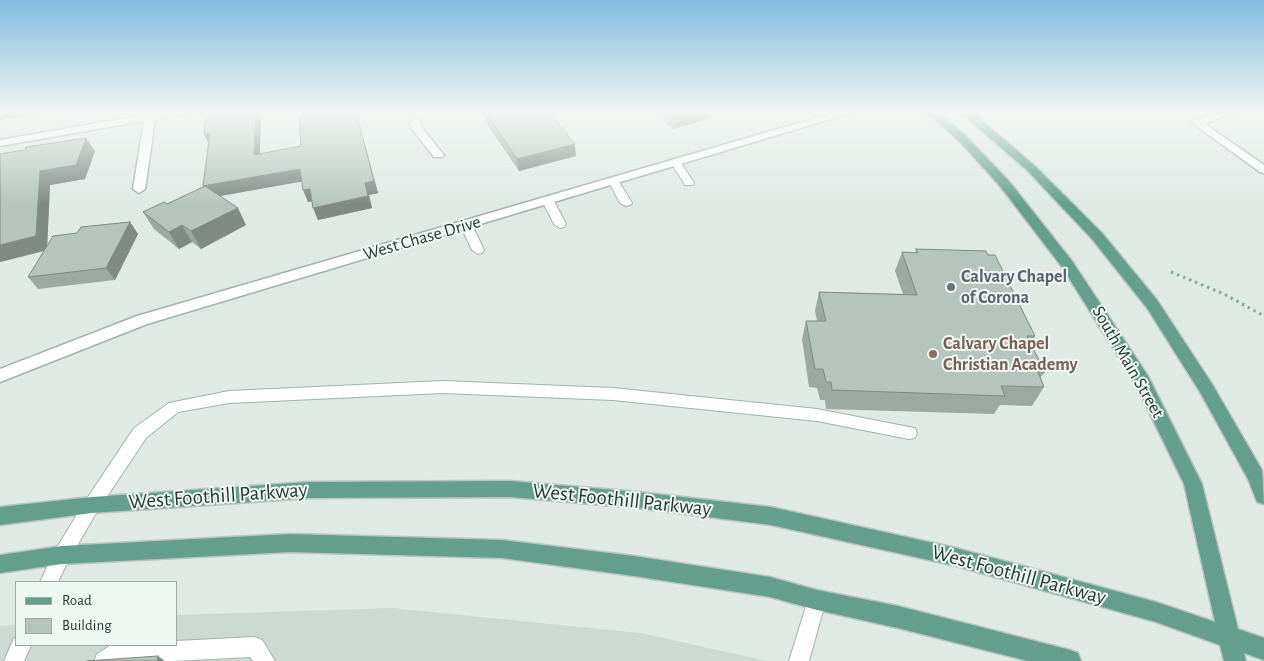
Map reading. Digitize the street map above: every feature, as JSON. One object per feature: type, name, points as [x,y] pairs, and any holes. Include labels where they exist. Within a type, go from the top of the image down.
[{"type":"main road","name":"South Main Street","points":[[966,143],[1004,183],[1067,264],[1142,380],[1193,484],[1235,661]]},
{"type":"main road","points":[[1001,143],[1031,168],[1098,236],[1152,304],[1206,388],[1256,476],[1264,496]]},
{"type":"main road","name":"West Foothill Parkway","points":[[0,516],[92,505],[318,490],[510,489],[638,500],[771,516],[956,557],[1156,612],[1264,649]]},
{"type":"main road","points":[[0,564],[62,555],[290,543],[502,549],[770,587],[817,600],[898,617],[1070,661]]},
{"type":"street","points":[[139,189],[146,143]]},
{"type":"street","points":[[428,143],[438,155]]},
{"type":"street","name":"West Chase Drive","points":[[0,376],[142,320],[744,143]]},
{"type":"street","points":[[1226,143],[1264,170]]},
{"type":"lane","points":[[676,163],[690,183]]},
{"type":"lane","points":[[614,182],[626,203]]},
{"type":"lane","points":[[548,201],[560,224]]},
{"type":"lane","points":[[466,225],[478,250]]},
{"type":"lane","points":[[49,581],[62,555],[92,505],[140,433],[174,407],[229,397],[443,388],[613,394],[816,415],[909,432]]},
{"type":"lane","points":[[799,661],[817,600]]},
{"type":"lane","points":[[14,661],[21,646]]},
{"type":"lane","points":[[104,661],[113,654],[255,647],[265,661]]},
{"type":"path","points":[[1171,272],[1215,290],[1264,316]]},
{"type":"shaded area","points":[[392,608],[641,633],[767,661],[0,661],[0,626],[15,625],[15,646],[178,646],[178,615]]},
{"type":"building","points":[[54,143],[84,143],[76,165],[40,171],[36,236],[0,245],[0,154],[25,150],[26,147]]},
{"type":"building","points":[[209,143],[255,143],[254,155],[301,146],[301,143],[364,143],[374,181],[365,183],[368,196],[313,208],[310,189],[303,190],[300,169],[203,186]]},
{"type":"building","points":[[506,143],[575,144],[517,159]]},
{"type":"building","points":[[205,186],[238,208],[191,231],[182,225],[169,232],[143,212],[164,202],[167,204]]},
{"type":"building","points":[[130,222],[106,268],[28,277],[53,236],[77,233],[81,227]]},
{"type":"building","points":[[916,249],[986,251],[988,255],[995,255],[1035,336],[1027,336],[1045,372],[1038,372],[1044,387],[1001,386],[1005,396],[832,390],[831,382],[826,382],[823,369],[815,369],[806,321],[826,321],[819,292],[917,295],[902,252],[918,253]]},
{"type":"building","points":[[158,656],[157,661],[86,661]]},
{"type":"place","name":"Calvary Chapel of Corona","points":[[951,287]]},
{"type":"place","name":"Calvary Chapel Christian Academy","points":[[933,354]]}]
